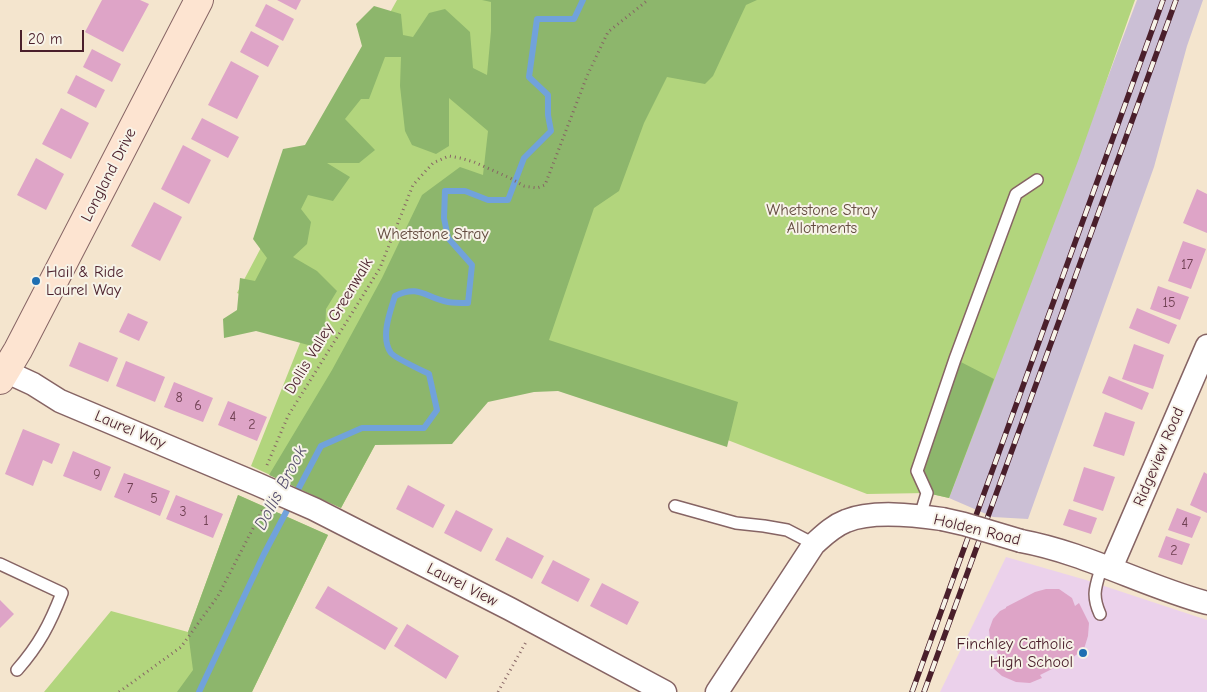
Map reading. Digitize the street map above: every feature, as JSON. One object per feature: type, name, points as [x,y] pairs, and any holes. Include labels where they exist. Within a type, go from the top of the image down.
[{"type":"street","name":"Longland Drive","points":[[8,367],[200,0]]},
{"type":"street","name":"Ridgeview Road","points":[[1106,567],[1207,346]]},
{"type":"street","name":"Laurel Way","points":[[8,367],[60,401],[271,490]]},
{"type":"street","name":"Laurel View","points":[[271,490],[314,509],[665,692]]},
{"type":"street","name":"Holden Road","points":[[716,692],[814,544],[828,530],[847,521],[874,515],[920,516],[964,524],[1021,542],[1042,545],[1207,603]]},
{"type":"lane","points":[[920,516],[927,493],[917,471],[952,368],[1016,194],[1037,180]]},
{"type":"lane","points":[[675,506],[736,523],[787,530],[814,544]]},
{"type":"lane","points":[[0,564],[62,593],[52,620],[34,651],[17,670]]},
{"type":"lane","points":[[1100,614],[1095,601],[1096,587],[1106,567]]},
{"type":"path","name":"Dollis Valley Greenwalk","points":[[119,692],[181,647],[218,596],[271,490],[288,416],[380,268],[413,185],[433,163],[449,156],[474,162],[524,186],[538,188],[545,185],[587,76],[608,32],[648,0]]},
{"type":"path","points":[[498,692],[536,624]]},
{"type":"shaded area","points":[[1137,0],[1203,0],[1187,46],[1154,167],[1028,519],[993,517],[949,498]]},
{"type":"shaded area","name":"Finchley Catholic High School","points":[[1006,557],[1086,580],[1207,620],[1207,692],[940,692]]},
{"type":"green space","name":"Whetstone Stray Allotments","points":[[397,0],[1135,0],[1078,161],[949,498],[927,493],[867,494],[663,415],[537,372],[387,423],[341,508],[251,466],[308,323],[237,293],[292,189]]},
{"type":"green space","name":"Whetstone Stray","points":[[482,0],[757,0],[746,5],[713,76],[705,84],[667,77],[644,123],[619,191],[594,208],[549,340],[738,402],[727,447],[558,391],[534,392],[488,402],[452,444],[375,445],[341,508],[269,475],[332,370],[382,278],[422,195],[460,167],[483,175],[488,131],[449,98],[449,146],[436,154],[412,145],[405,131],[400,86],[401,57],[385,57],[369,99],[361,99],[345,119],[375,150],[359,163],[327,163],[350,177],[333,201],[308,195],[301,209],[311,222],[307,244],[293,257],[317,271],[337,291],[326,309],[325,337],[312,346],[256,331],[224,338],[223,319],[237,310],[240,278],[255,281],[267,258],[253,239],[283,149],[305,145],[362,46],[356,24],[374,6],[401,14],[403,35],[413,37],[429,13],[445,9],[470,32],[473,68],[487,75],[491,31],[491,2]]},
{"type":"green space","points":[[955,359],[994,379],[949,498],[927,493],[917,471]]},
{"type":"green space","points":[[238,495],[328,535],[252,692],[44,692],[111,611],[188,632]]},
{"type":"green space","points":[[238,495],[328,535],[252,692],[177,692],[193,670],[188,632]]},
{"type":"building","points":[[102,0],[140,0],[149,4],[123,52],[85,32]]},
{"type":"building","points":[[277,0],[301,0],[296,10]]},
{"type":"building","points":[[266,4],[294,19],[283,41],[255,26]]},
{"type":"building","points":[[251,31],[279,46],[268,67],[240,52]]},
{"type":"building","points":[[92,49],[121,64],[112,82],[83,67]]},
{"type":"building","points":[[231,61],[259,76],[237,119],[208,105]]},
{"type":"building","points":[[76,75],[105,90],[96,108],[67,93]]},
{"type":"building","points":[[61,108],[89,123],[71,159],[42,144]]},
{"type":"building","points":[[202,118],[239,137],[228,158],[191,139]]},
{"type":"building","points":[[183,145],[211,160],[189,204],[161,189]]},
{"type":"building","points":[[36,158],[64,174],[46,210],[17,195]]},
{"type":"building","points":[[1197,189],[1207,194],[1207,233],[1183,223]]},
{"type":"building","points":[[154,202],[182,217],[160,261],[131,246]]},
{"type":"building","points":[[1183,241],[1206,249],[1191,289],[1168,281]]},
{"type":"building","points":[[1158,286],[1189,297],[1180,320],[1150,309]]},
{"type":"building","points":[[1137,308],[1177,325],[1169,344],[1129,328]]},
{"type":"building","points":[[128,313],[148,322],[139,341],[119,332]]},
{"type":"building","points":[[79,342],[118,358],[108,382],[69,366]]},
{"type":"building","points":[[1134,344],[1164,355],[1153,389],[1122,379]]},
{"type":"building","points":[[126,361],[165,377],[155,402],[116,386]]},
{"type":"building","points":[[1109,376],[1149,393],[1142,410],[1102,393]]},
{"type":"building","points":[[174,382],[213,398],[203,422],[164,407]]},
{"type":"building","points":[[228,401],[267,417],[257,441],[218,425]]},
{"type":"building","points":[[1105,412],[1135,422],[1124,456],[1093,446]]},
{"type":"building","points":[[23,429],[60,444],[52,464],[43,460],[33,486],[5,474]]},
{"type":"building","points":[[73,451],[111,467],[101,491],[63,476]]},
{"type":"building","points":[[1084,467],[1115,477],[1103,511],[1073,501]]},
{"type":"building","points":[[1204,472],[1207,474],[1207,513],[1190,505]]},
{"type":"building","points":[[124,473],[170,491],[160,516],[114,497]]},
{"type":"building","points":[[408,485],[445,505],[433,528],[396,509]]},
{"type":"building","points":[[176,495],[223,514],[213,538],[166,519]]},
{"type":"building","points":[[1177,508],[1201,517],[1192,538],[1168,530]]},
{"type":"building","points":[[1069,509],[1097,518],[1091,534],[1063,525]]},
{"type":"building","points":[[456,510],[493,529],[481,552],[444,533]]},
{"type":"building","points":[[1166,536],[1190,544],[1182,565],[1158,557]]},
{"type":"building","points":[[507,537],[544,556],[532,579],[495,560]]},
{"type":"building","points":[[553,560],[590,579],[578,602],[541,583]]},
{"type":"building","points":[[602,583],[639,602],[627,625],[590,606]]},
{"type":"building","points":[[328,586],[398,628],[385,650],[315,608]]},
{"type":"building","points":[[1046,589],[1059,589],[1072,598],[1075,606],[1079,603],[1089,623],[1084,649],[1068,661],[1040,675],[1042,678],[1030,683],[1016,682],[1002,676],[993,668],[990,661],[999,656],[995,648],[993,649],[989,630],[993,619],[1000,611],[1035,592]]},
{"type":"building","points":[[0,600],[14,614],[0,628]]},
{"type":"building","points":[[407,624],[459,656],[446,679],[394,646]]},
{"type":"waterway","name":"Dollis Brook","points":[[199,692],[264,554],[321,446],[362,428],[424,428],[437,410],[429,374],[393,355],[388,347],[386,340],[387,325],[395,296],[411,291],[448,302],[468,303],[472,265],[448,238],[444,218],[445,191],[465,191],[488,200],[508,200],[524,158],[551,131],[548,115],[548,95],[529,77],[537,19],[574,19],[583,0]]},
{"type":"railway","points":[[912,692],[1163,0]]},
{"type":"railway","points":[[924,692],[1176,0]]},
{"type":"place","name":"Hail & Ride Laurel Way","points":[[36,281]]},
{"type":"place","name":"Finchley Catholic High School","points":[[1083,653]]}]
